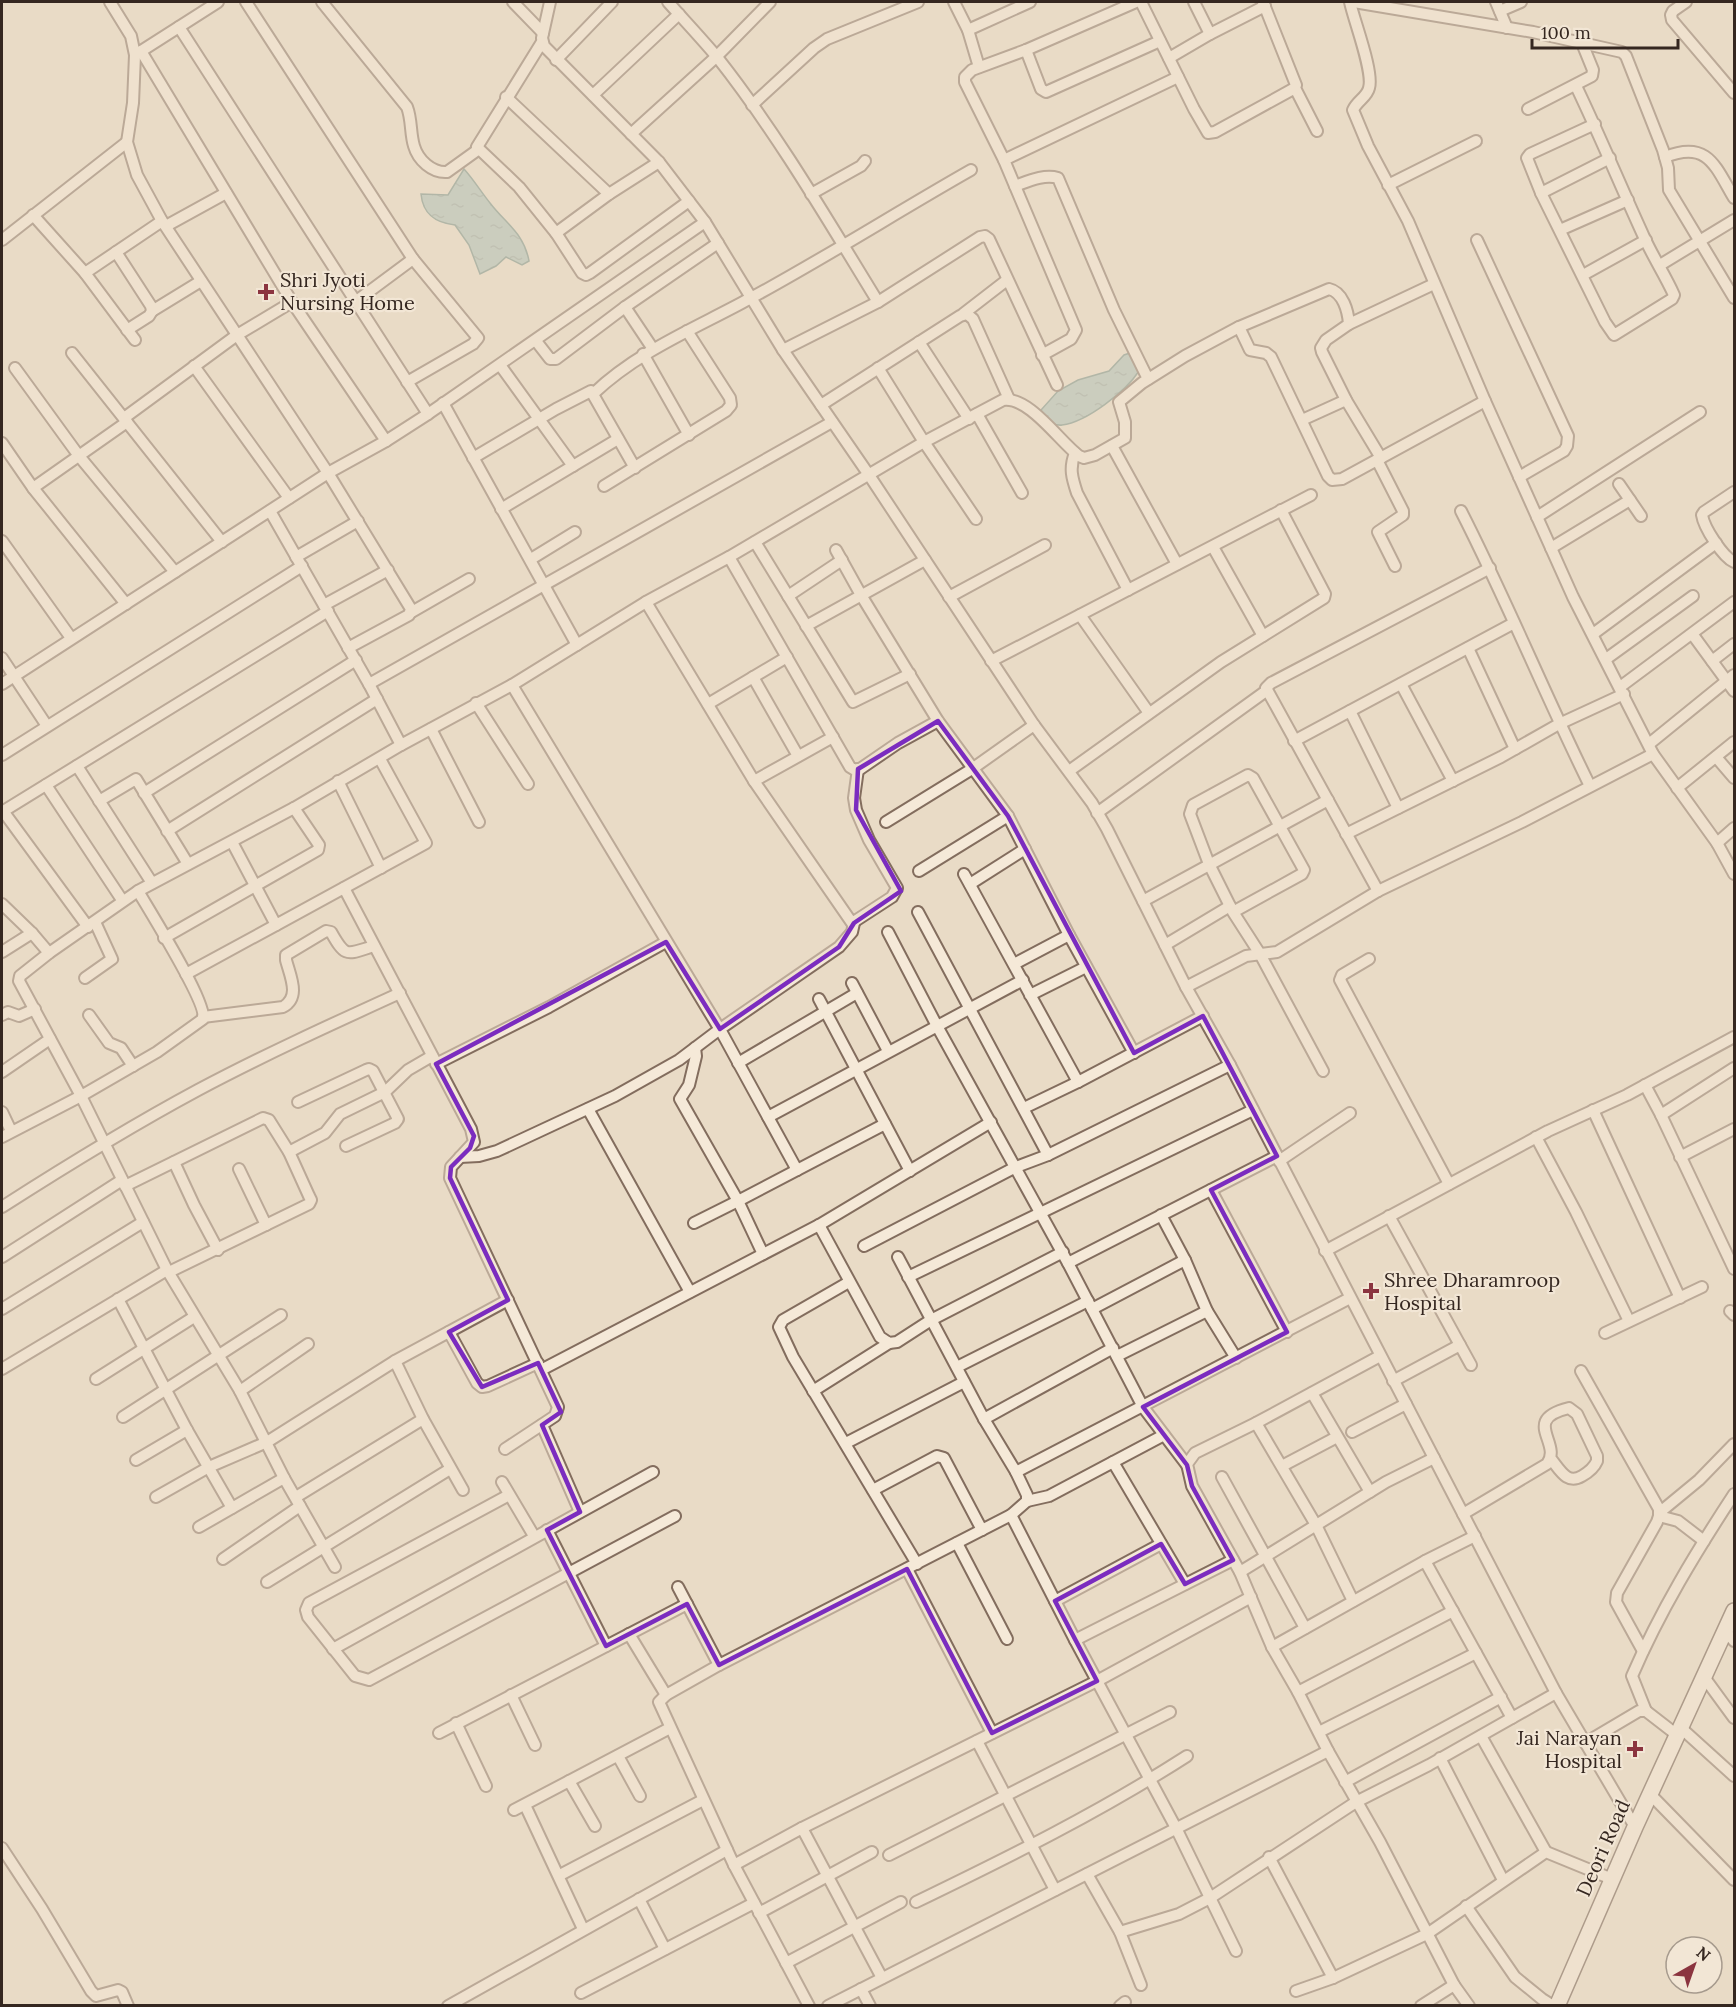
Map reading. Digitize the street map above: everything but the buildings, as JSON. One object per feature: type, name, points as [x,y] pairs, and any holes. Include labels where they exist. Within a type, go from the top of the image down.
[{"type":"street","points":[[138,53],[218,2]]},
{"type":"street","points":[[246,2],[412,259],[478,338],[473,344],[407,382]]},
{"type":"street","points":[[326,2],[407,107],[414,146],[427,166],[434,171],[447,172],[478,149],[542,38],[550,2]]},
{"type":"street","points":[[513,2],[542,38],[556,60],[659,162],[705,222],[783,350],[869,475],[1034,725],[1098,813],[1186,987],[1230,1065],[1556,1693],[1635,1827]]},
{"type":"street","points":[[556,60],[612,2]]},
{"type":"street","points":[[668,2],[716,57],[752,105],[878,302]]},
{"type":"street","points":[[631,134],[716,57],[770,2]]},
{"type":"street","points":[[752,105],[813,48],[827,39],[918,2]]},
{"type":"street","points":[[954,2],[968,30],[979,67]]},
{"type":"street","points":[[968,30],[1030,2]]},
{"type":"street","points":[[1042,355],[1071,339],[1076,330],[1016,186],[965,82],[968,73],[979,67],[1026,50],[1136,2]]},
{"type":"street","points":[[1141,2],[1205,130],[1211,134],[1295,88]]},
{"type":"street","points":[[1194,2],[1210,34]]},
{"type":"street","points":[[1734,298],[1669,190],[1665,157],[1626,56],[1618,51],[1507,28],[1352,2],[1371,83],[1369,91],[1353,110],[1368,146],[1408,221],[1485,401],[1573,597],[1651,749],[1717,843],[1734,874]]},
{"type":"street","points":[[1420,2],[1424,14]]},
{"type":"street","points":[[1507,28],[1498,6],[1521,2]]},
{"type":"street","points":[[1686,2],[1673,11],[1672,20],[1733,90]]},
{"type":"street","points":[[114,3],[138,53],[292,302],[386,441]]},
{"type":"street","points":[[1169,58],[1264,4],[1296,85],[1295,88],[1317,131]]},
{"type":"street","points":[[593,95],[679,14]]},
{"type":"street","points":[[179,27],[428,414]]},
{"type":"street","points":[[1026,50],[1041,89],[1046,92],[1160,41]]},
{"type":"street","points":[[1528,109],[1576,86],[1593,75],[1582,43]]},
{"type":"street","points":[[138,53],[127,142],[137,176],[164,224],[358,521],[411,609],[410,613]]},
{"type":"street","points":[[1004,160],[1178,77]]},
{"type":"street","points":[[1576,86],[1594,124],[1610,158],[1646,240],[1674,297],[1626,330],[1614,335],[1605,322],[1541,192],[1527,158],[1594,124]]},
{"type":"street","points":[[506,97],[609,194]]},
{"type":"street","points":[[1388,185],[1476,141]]},
{"type":"street","points":[[2,240],[127,142]]},
{"type":"street","points":[[478,149],[519,187],[556,233],[582,273],[586,275],[689,201]]},
{"type":"street","points":[[1665,157],[1685,150],[1705,156],[1714,164],[1734,198]]},
{"type":"street","points":[[1541,192],[1610,158]]},
{"type":"street","points":[[811,194],[861,166],[865,161]]},
{"type":"street","points":[[556,233],[609,194],[659,162]]},
{"type":"street","points":[[593,394],[648,352],[750,299],[971,170]]},
{"type":"street","points":[[1016,186],[1040,178],[1058,178],[1114,310],[1148,379]]},
{"type":"street","points":[[85,273],[164,224],[226,193]]},
{"type":"street","points":[[1560,230],[1628,200]]},
{"type":"street","points":[[33,214],[85,273],[135,340]]},
{"type":"street","points":[[1660,265],[1734,220]]},
{"type":"street","points":[[2,684],[328,473],[386,441],[428,414],[705,222]]},
{"type":"street","points":[[783,350],[878,302],[985,236],[989,240],[1057,385]]},
{"type":"street","points":[[1477,240],[1568,436],[1564,451],[1519,477]]},
{"type":"street","points":[[1583,275],[1646,240]]},
{"type":"street","points":[[536,341],[550,359],[554,360],[625,307],[718,243]]},
{"type":"street","points":[[116,252],[152,311]]},
{"type":"street","points":[[355,302],[412,259]]},
{"type":"street","points":[[821,405],[963,314],[1006,280]]},
{"type":"street","points":[[128,330],[149,316],[152,311],[201,281]]},
{"type":"street","points":[[1395,566],[1378,532],[1400,519],[1403,511],[1379,459],[1346,400],[1321,348],[1326,340],[1349,324],[1434,284]]},
{"type":"street","points":[[334,1567],[284,1478],[240,1391],[168,1271],[81,1095],[19,978],[48,953],[92,924],[122,900],[294,808],[401,745],[512,685],[646,602],[755,542],[924,442],[1002,400],[1009,399],[1031,411],[1075,453],[1084,458],[1122,441],[1126,433],[1119,402],[1148,379],[1239,327],[1329,290],[1336,291],[1340,295],[1349,324]]},
{"type":"street","points":[[33,488],[79,456],[237,335],[292,302]]},
{"type":"street","points":[[625,307],[688,435]]},
{"type":"street","points":[[963,314],[970,315],[973,320],[1009,399]]},
{"type":"street","points":[[1239,327],[1250,350],[1266,353],[1271,357],[1328,476],[1332,480],[1342,479],[1485,401]]},
{"type":"street","points":[[604,486],[726,411],[731,405],[732,401],[687,331]]},
{"type":"street","points":[[919,342],[973,417],[1022,493]]},
{"type":"street","points":[[72,353],[222,542]]},
{"type":"street","points":[[500,365],[573,466]]},
{"type":"street","points":[[194,366],[289,498]]},
{"type":"street","points":[[15,368],[79,456],[175,572]]},
{"type":"street","points":[[878,368],[976,519]]},
{"type":"street","points":[[473,458],[591,391],[635,468]]},
{"type":"street","points":[[1302,420],[1346,400]]},
{"type":"street","points":[[443,403],[577,645]]},
{"type":"street","points":[[1537,517],[1700,412]]},
{"type":"street","points":[[369,684],[832,422]]},
{"type":"street","points":[[501,509],[618,439]]},
{"type":"street","points":[[2,446],[126,604]]},
{"type":"street","points":[[1112,446],[1177,564]]},
{"type":"street","points":[[1075,453],[1070,464],[1077,494],[1128,590]]},
{"type":"street","points":[[1619,484],[1641,516]]},
{"type":"street","points":[[1734,492],[1702,515],[1716,543],[1728,559],[1734,562]]},
{"type":"street","points":[[991,661],[1311,495]]},
{"type":"street","points":[[1551,548],[1630,500]]},
{"type":"street","points":[[1069,771],[1221,662],[1322,600],[1325,594],[1281,510]]},
{"type":"street","points":[[270,511],[356,660],[401,745]]},
{"type":"street","points":[[1461,511],[1490,568],[1559,724],[1590,786]]},
{"type":"street","points":[[2,755],[299,562],[358,521]]},
{"type":"street","points":[[531,559],[575,532]]},
{"type":"street","points":[[2,540],[71,638]]},
{"type":"street","points":[[755,542],[853,702],[910,674]]},
{"type":"street","points":[[1593,633],[1716,543]]},
{"type":"street","points":[[949,597],[1045,545]]},
{"type":"street","points":[[1213,546],[1263,636]]},
{"type":"street","points":[[788,596],[839,555],[938,721],[1008,816],[1068,935],[1134,1053]]},
{"type":"street","points":[[729,556],[850,767],[858,769],[898,742],[938,721]]},
{"type":"street","points":[[806,626],[924,560]]},
{"type":"street","points":[[1098,813],[1266,691],[1270,683],[1490,568]]},
{"type":"street","points":[[85,978],[112,959],[92,924],[2,812],[388,570]]},
{"type":"street","points":[[348,648],[469,579]]},
{"type":"street","points":[[1606,659],[1694,596]]},
{"type":"street","points":[[646,602],[754,781],[848,921],[854,923]]},
{"type":"street","points":[[1346,834],[1515,749],[1622,691],[1734,602]]},
{"type":"street","points":[[1080,615],[1149,713]]},
{"type":"street","points":[[1294,741],[1514,623]]},
{"type":"street","points":[[1693,635],[1712,661],[1730,679],[1734,691]]},
{"type":"street","points":[[1712,661],[1734,644]]},
{"type":"street","points":[[1468,648],[1515,749]]},
{"type":"street","points":[[708,704],[787,657]]},
{"type":"street","points":[[2,658],[47,726]]},
{"type":"street","points":[[144,793],[356,660]]},
{"type":"street","points":[[753,677],[798,756]]},
{"type":"street","points":[[1186,987],[1246,956],[1277,952],[1378,891],[1522,822],[1590,786],[1651,749],[1730,679]]},
{"type":"street","points":[[1401,684],[1453,781]]},
{"type":"street","points":[[512,685],[720,1029],[797,1170]]},
{"type":"street","points":[[1266,691],[1378,891]]},
{"type":"street","points":[[167,831],[377,699]]},
{"type":"street","points":[[477,703],[528,784]]},
{"type":"street","points":[[1350,711],[1398,808]]},
{"type":"street","points":[[886,822],[972,769],[1034,725]]},
{"type":"street","points":[[432,729],[479,822]]},
{"type":"street","points":[[754,781],[832,737]]},
{"type":"street","points":[[1677,788],[1734,742]]},
{"type":"street","points":[[1716,757],[1734,778]]},
{"type":"street","points":[[186,974],[426,843],[380,759]]},
{"type":"street","points":[[77,766],[152,884]]},
{"type":"street","points":[[460,1157],[497,1152],[588,1109],[679,1060],[839,947],[852,932],[854,923],[892,897],[897,888],[869,840],[856,810],[854,798],[858,769]]},
{"type":"street","points":[[1165,945],[1231,909],[1304,872],[1304,867],[1253,778],[1245,776],[1193,805],[1190,814],[1209,864],[1231,909],[1260,954],[1323,1071]]},
{"type":"street","points":[[99,801],[134,779],[188,864]]},
{"type":"street","points":[[338,781],[381,868]]},
{"type":"street","points":[[46,785],[122,900]]},
{"type":"street","points":[[1143,901],[1328,800]]},
{"type":"street","points":[[164,938],[318,850],[319,845],[294,808]]},
{"type":"street","points":[[919,871],[1008,816]]},
{"type":"street","points":[[1717,843],[1734,828]]},
{"type":"street","points":[[232,842],[276,925]]},
{"type":"street","points":[[970,884],[1025,849]]},
{"type":"street","points":[[964,874],[1078,1083]]},
{"type":"street","points":[[344,888],[474,1136],[474,1142],[470,1148],[451,1167],[450,1178],[558,1407],[555,1416],[505,1449]]},
{"type":"street","points":[[2,1112],[6,1134],[133,1066],[200,1022],[203,1017],[202,1007],[186,974],[138,891]]},
{"type":"street","points":[[2,904],[32,933],[48,953]]},
{"type":"street","points":[[918,912],[1048,1155]]},
{"type":"street","points":[[203,1017],[287,1005],[291,1002],[294,992],[286,955],[326,931],[331,932],[339,947],[345,952],[374,946]]},
{"type":"street","points":[[888,932],[937,1026],[1063,1252],[1143,1407],[1187,1465],[1192,1486],[1240,1572],[1272,1647],[1380,1842],[1454,1985],[1469,2006]]},
{"type":"street","points":[[2,952],[32,933]]},
{"type":"street","points":[[1014,964],[1068,935]]},
{"type":"street","points":[[289,1152],[326,1133],[340,1114],[385,1092],[408,1070],[549,1007],[666,942]]},
{"type":"street","points":[[1369,959],[1342,975],[1340,980],[1449,1184]]},
{"type":"street","points":[[1030,994],[1086,967]]},
{"type":"street","points":[[768,1117],[1023,980]]},
{"type":"street","points":[[738,1063],[825,1011],[854,988],[888,1051]]},
{"type":"street","points":[[2,1207],[104,1143],[259,1058],[400,993]]},
{"type":"street","points":[[819,999],[910,1171]]},
{"type":"street","points":[[2,1015],[8,1012],[20,1016],[34,1010]]},
{"type":"street","points":[[89,1015],[109,1043],[121,1048],[133,1066]]},
{"type":"street","points":[[1024,1108],[1078,1083],[1203,1016]]},
{"type":"street","points":[[1325,1251],[1536,1137],[1645,1085],[1734,1037]]},
{"type":"street","points":[[2,1072],[50,1039]]},
{"type":"street","points":[[695,1048],[696,1056],[689,1085],[680,1099],[738,1201],[763,1254]]},
{"type":"street","points":[[864,1246],[1016,1167],[1048,1155],[1230,1065]]},
{"type":"street","points":[[1661,1115],[1734,1068]]},
{"type":"street","points":[[298,1102],[369,1069],[373,1071],[398,1122],[346,1146]]},
{"type":"street","points":[[1645,1085],[1734,1269]]},
{"type":"street","points":[[588,1109],[690,1292]]},
{"type":"street","points":[[908,1277],[1253,1110]]},
{"type":"street","points":[[1593,1110],[1680,1298]]},
{"type":"street","points":[[1068,1263],[1211,1190],[1278,1159],[1350,1113]]},
{"type":"street","points":[[2,1257],[124,1183],[174,1162],[263,1118],[269,1120],[289,1152],[310,1202],[218,1250],[168,1271],[2,1369]]},
{"type":"street","points":[[450,1332],[477,1383],[482,1387],[540,1367],[819,1225],[991,1122]]},
{"type":"street","points":[[694,1222],[885,1124]]},
{"type":"street","points":[[1680,1157],[1734,1129]]},
{"type":"street","points":[[1536,1137],[1576,1212],[1629,1322]]},
{"type":"street","points":[[174,1162],[218,1250]]},
{"type":"street","points":[[238,1169],[266,1225]]},
{"type":"street","points":[[1211,1190],[1287,1332]]},
{"type":"street","points":[[1161,1215],[1185,1260],[1207,1311],[1236,1358]]},
{"type":"street","points":[[1389,1216],[1471,1365]]},
{"type":"street","points":[[2,1309],[143,1222]]},
{"type":"street","points":[[819,1225],[880,1337],[889,1343]]},
{"type":"street","points":[[813,1391],[889,1343],[897,1342],[931,1320],[1063,1252]]},
{"type":"street","points":[[897,1257],[984,1419],[1016,1473],[1027,1495],[1027,1501]]},
{"type":"street","points":[[957,1367],[1185,1260]]},
{"type":"street","points":[[849,1282],[778,1324],[793,1357],[873,1490],[992,1733]]},
{"type":"street","points":[[1605,1333],[1702,1287]]},
{"type":"street","points":[[1016,1473],[1350,1298]]},
{"type":"street","points":[[118,1299],[187,1430],[232,1508]]},
{"type":"street","points":[[156,1497],[209,1467],[267,1442],[395,1361],[508,1300]]},
{"type":"street","points":[[984,1419],[1115,1352],[1207,1311]]},
{"type":"street","points":[[123,1417],[281,1315]]},
{"type":"street","points":[[96,1379],[194,1317]]},
{"type":"street","points":[[240,1391],[308,1344]]},
{"type":"street","points":[[1393,1381],[1460,1345]]},
{"type":"street","points":[[1187,1465],[1188,1460],[1195,1453],[1380,1356]]},
{"type":"street","points":[[395,1361],[423,1419],[463,1490]]},
{"type":"street","points":[[1581,1371],[1659,1509],[1659,1515]]},
{"type":"street","points":[[846,1443],[964,1382]]},
{"type":"street","points":[[1312,1393],[1370,1492]]},
{"type":"street","points":[[1352,1432],[1406,1404]]},
{"type":"street","points":[[1463,1514],[1547,1464],[1552,1452],[1544,1422],[1549,1417],[1569,1408],[1577,1414],[1597,1456],[1597,1461],[1589,1471],[1574,1480],[1562,1473],[1551,1459]]},
{"type":"street","points":[[222,1559],[298,1502],[423,1419]]},
{"type":"street","points":[[1256,1423],[1316,1525],[1353,1601]]},
{"type":"street","points":[[542,1425],[580,1512]]},
{"type":"street","points":[[136,1460],[187,1430]]},
{"type":"street","points":[[809,2006],[734,1865],[659,1702],[666,1695],[719,1665],[1011,1515],[1027,1501],[1049,1496],[1164,1435]]},
{"type":"street","points":[[1282,1466],[1337,1437]]},
{"type":"street","points":[[1643,1651],[1616,1602],[1617,1593],[1659,1515],[1700,1480],[1734,1443]]},
{"type":"street","points":[[873,1490],[941,1456],[982,1530]]},
{"type":"street","points":[[1240,1572],[1370,1492],[1434,1458]]},
{"type":"street","points":[[1113,1462],[1185,1584]]},
{"type":"street","points":[[267,1582],[450,1469]]},
{"type":"street","points":[[333,1649],[653,1472]]},
{"type":"street","points":[[1222,1477],[1305,1628]]},
{"type":"street","points":[[199,1527],[284,1478]]},
{"type":"street","points":[[502,1482],[534,1536]]},
{"type":"street","points":[[1646,1711],[1632,1676],[1689,1563],[1734,1494]]},
{"type":"street","points":[[509,1495],[309,1603],[306,1610],[308,1617],[355,1676],[369,1680],[675,1516]]},
{"type":"street","points":[[1011,1515],[1176,1828],[1236,1951]]},
{"type":"street","points":[[1659,1515],[1677,1521],[1704,1541]]},
{"type":"street","points":[[547,1530],[606,1646]]},
{"type":"street","points":[[1272,1647],[1425,1561],[1475,1536]]},
{"type":"street","points":[[957,1543],[1007,1639]]},
{"type":"street","points":[[1055,1601],[1161,1544]]},
{"type":"street","points":[[1075,1640],[1233,1560]]},
{"type":"street","points":[[1425,1561],[1512,1718]]},
{"type":"street","points":[[678,1587],[719,1665]]},
{"type":"street","points":[[734,1865],[802,1828],[1097,1681],[1251,1597]]},
{"type":"street","points":[[439,1733],[687,1604]]},
{"type":"street","points":[[1298,1692],[1453,1611]]},
{"type":"street","name":"Deori Road","points":[[1555,2006],[1704,1677],[1730,1636],[1734,1611]]},
{"type":"street","points":[[629,1634],[666,1695]]},
{"type":"street","points":[[1319,1732],[1476,1653]]},
{"type":"street","points":[[1704,1677],[1734,1718]]},
{"type":"street","points":[[1120,1932],[1179,1914],[1210,1898],[1269,1857],[1356,1802],[1481,1736],[1556,1693]]},
{"type":"street","points":[[512,1695],[535,1745]]},
{"type":"street","points":[[1345,1782],[1501,1697]]},
{"type":"street","points":[[1586,1743],[1639,1711],[1646,1711],[1679,1731],[1734,1776]]},
{"type":"street","points":[[889,1856],[1170,1712]]},
{"type":"street","points":[[456,1723],[486,1786]]},
{"type":"street","points":[[514,1810],[670,1728]]},
{"type":"street","points":[[1481,1736],[1546,1852],[1612,1879]]},
{"type":"street","points":[[977,1741],[1055,1890]]},
{"type":"street","points":[[828,2006],[1328,1751]]},
{"type":"street","points":[[618,1756],[640,1797]]},
{"type":"street","points":[[916,1902],[1032,1846],[1150,1780],[1186,1756]]},
{"type":"street","points":[[1440,1758],[1503,1881]]},
{"type":"street","points":[[569,1781],[595,1826]]},
{"type":"street","points":[[1650,1794],[1733,1877]]},
{"type":"street","points":[[560,1875],[704,1800]]},
{"type":"street","points":[[525,1805],[560,1875],[583,1929]]},
{"type":"street","points":[[802,1828],[882,1978]]},
{"type":"street","points":[[2,1848],[91,1991],[96,1996],[118,1990],[122,1992],[128,2006]]},
{"type":"street","points":[[448,2006],[727,1850]]},
{"type":"street","points":[[581,1993],[666,1949],[828,1876],[872,1852]]},
{"type":"street","points":[[1296,1991],[1333,1978],[1427,1934],[1546,1852]]},
{"type":"street","points":[[1269,1857],[1333,1978]]},
{"type":"street","points":[[1087,1874],[1120,1932],[1141,1985]]},
{"type":"street","points":[[639,1899],[666,1949]]},
{"type":"street","points":[[786,1963],[901,1902]]},
{"type":"street","points":[[1466,1906],[1515,1977],[1542,1999],[1555,2006]]},
{"type":"street","points":[[1421,2006],[1454,1985]]},
{"type":"street","points":[[861,1989],[870,2006]]},
{"type":"highlighted area","points":[[938,721],[1008,816],[1134,1053],[1203,1016],[1277,1156],[1211,1190],[1287,1332],[1143,1407],[1187,1465],[1192,1486],[1233,1560],[1185,1584],[1161,1544],[1055,1601],[1097,1681],[992,1733],[907,1569],[719,1665],[687,1604],[606,1646],[547,1530],[580,1512],[542,1425],[561,1412],[538,1363],[482,1387],[449,1332],[508,1300],[450,1178],[451,1167],[470,1148],[474,1136],[436,1064],[666,942],[720,1029],[839,947],[854,923],[901,891],[856,810],[858,769]]},
{"type":"water","points":[[464,169],[519,236],[527,251],[529,261],[522,265],[506,257],[496,266],[480,274],[469,245],[455,225],[436,220],[428,213],[421,194],[448,195]]},
{"type":"water","points":[[1130,353],[1139,371],[1116,396],[1094,412],[1072,423],[1056,425],[1048,422],[1041,410],[1058,391],[1078,380],[1109,371],[1124,355]]},
{"type":"place","name":"Shri Jyoti Nursing Home","points":[[266,292]]},
{"type":"place","name":"Shree Dharamroop Hospital","points":[[1371,1291]]},
{"type":"place","name":"Jai Narayan Hospital","points":[[1635,1749]]}]
